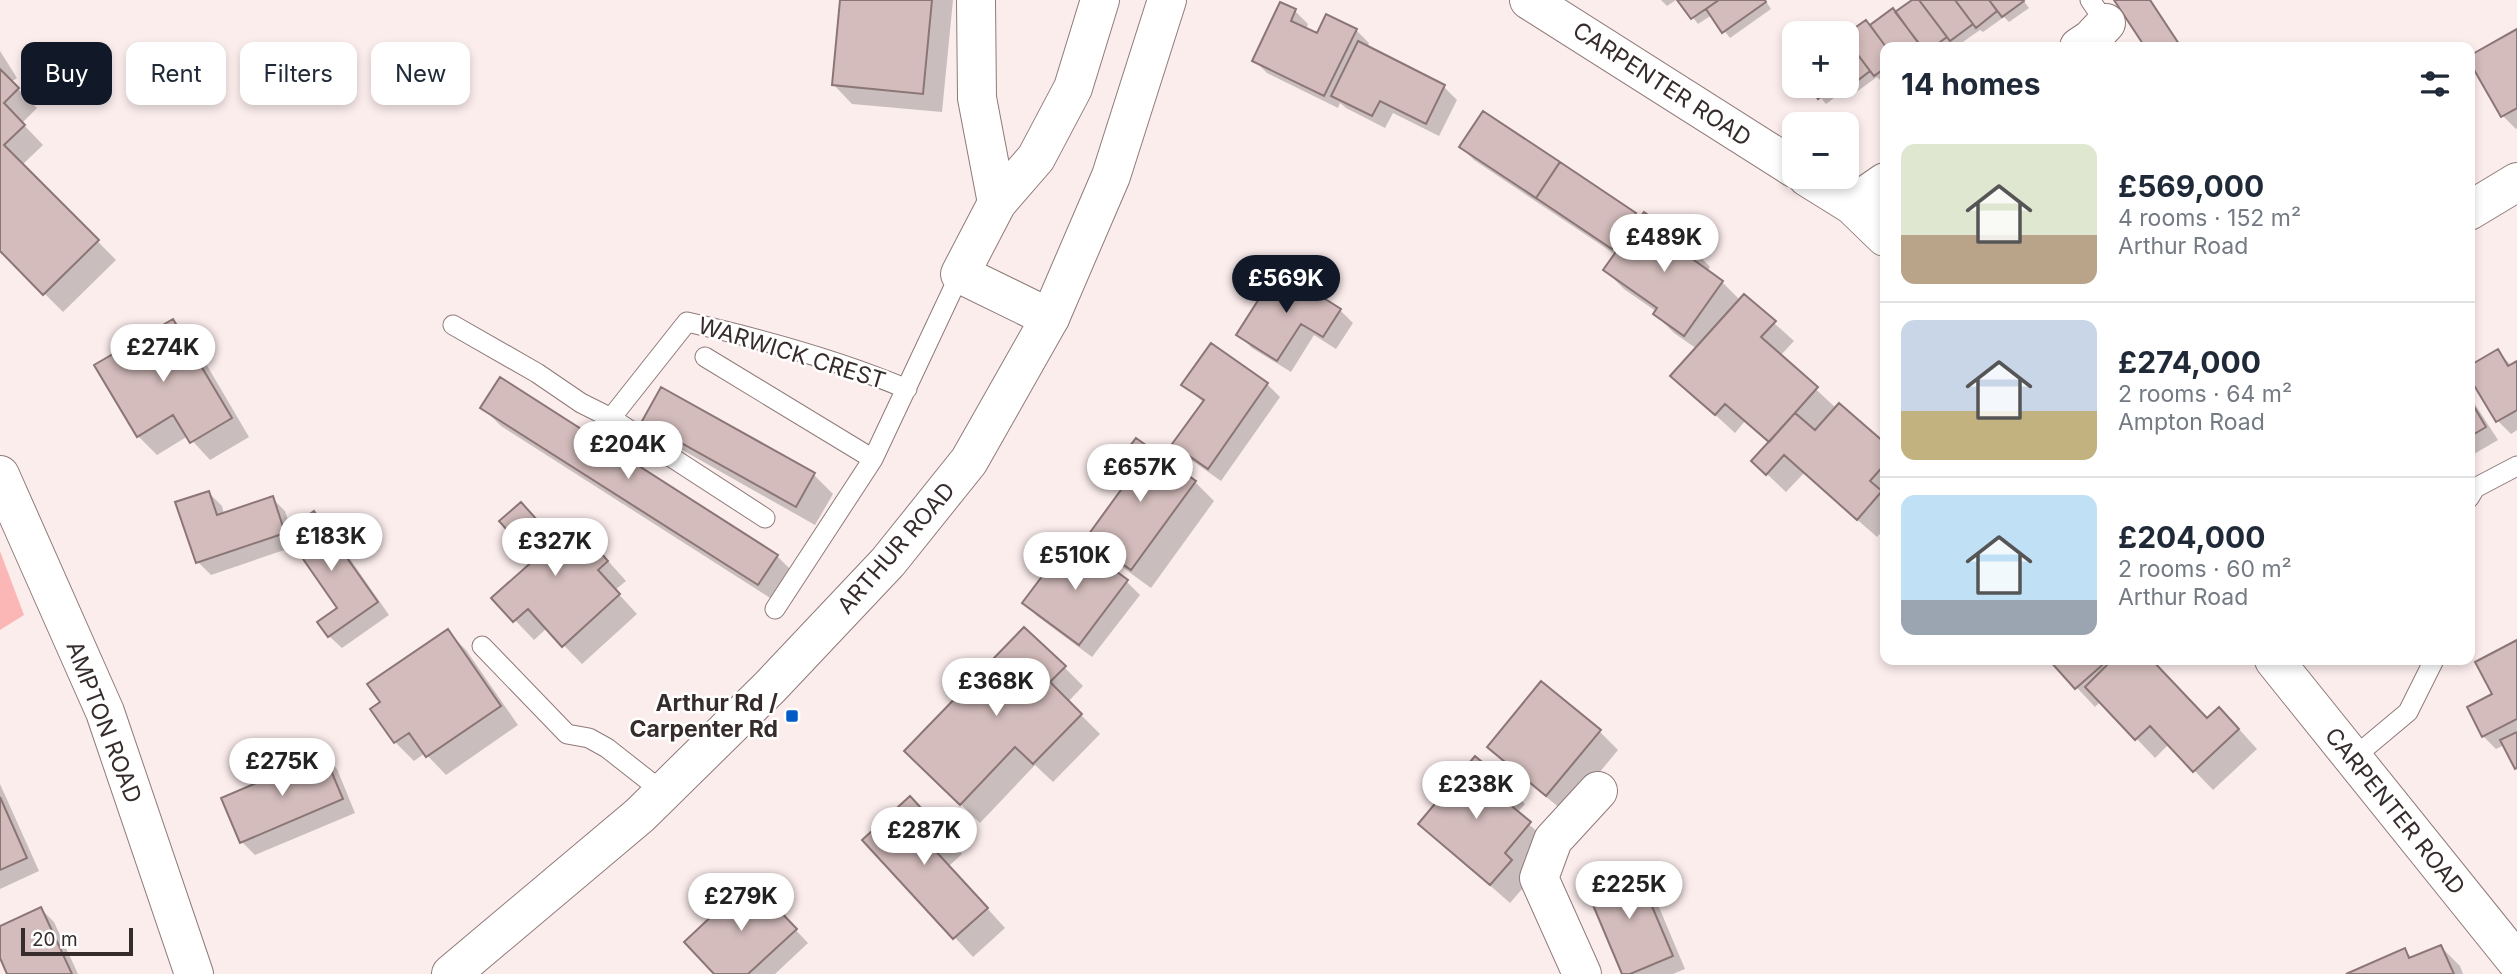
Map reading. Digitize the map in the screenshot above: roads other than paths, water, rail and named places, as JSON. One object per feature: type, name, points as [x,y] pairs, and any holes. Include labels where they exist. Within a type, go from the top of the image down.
[{"type":"street","points":[[976,0],[977,98],[997,204]]},
{"type":"street","name":"WARWICK CREST","points":[[960,274],[997,204],[1036,158],[1073,88],[1100,0]]},
{"type":"street","name":"ARTHUR ROAD","points":[[452,974],[640,815],[770,687],[888,562],[969,461],[1049,318],[1111,176],[1167,0]]},
{"type":"street","name":"CARPENTER ROAD","points":[[1530,0],[1782,160]]},
{"type":"street","points":[[2475,207],[2517,182]]},
{"type":"street","points":[[1852,205],[1880,185]]},
{"type":"street","points":[[1826,189],[1852,205],[1880,232]]},
{"type":"street","points":[[960,274],[1049,318]]},
{"type":"street","name":"AMPTON ROAD","points":[[1,479],[105,712],[194,974]]},
{"type":"street","name":"CARPENTER ROAD","points":[[2278,665],[2517,962]]},
{"type":"street","points":[[1582,974],[1539,878],[1553,840],[1598,791]]},
{"type":"lane","name":"WARWICK CREST","points":[[775,609],[873,459],[960,274]]},
{"type":"lane","name":"WARWICK CREST","points":[[611,418],[687,322],[762,339],[858,368],[907,389]]},
{"type":"lane","points":[[453,325],[611,418],[765,518]]},
{"type":"lane","points":[[705,357],[873,459]]},
{"type":"lane","points":[[2475,488],[2517,466]]},
{"type":"lane","points":[[482,646],[567,734],[589,738],[607,748],[663,792]]},
{"type":"lane","points":[[2353,758],[2408,712],[2432,665]]},
{"type":"place","name":"Arthur Rd / Carpenter Rd","points":[[792,716]]}]
